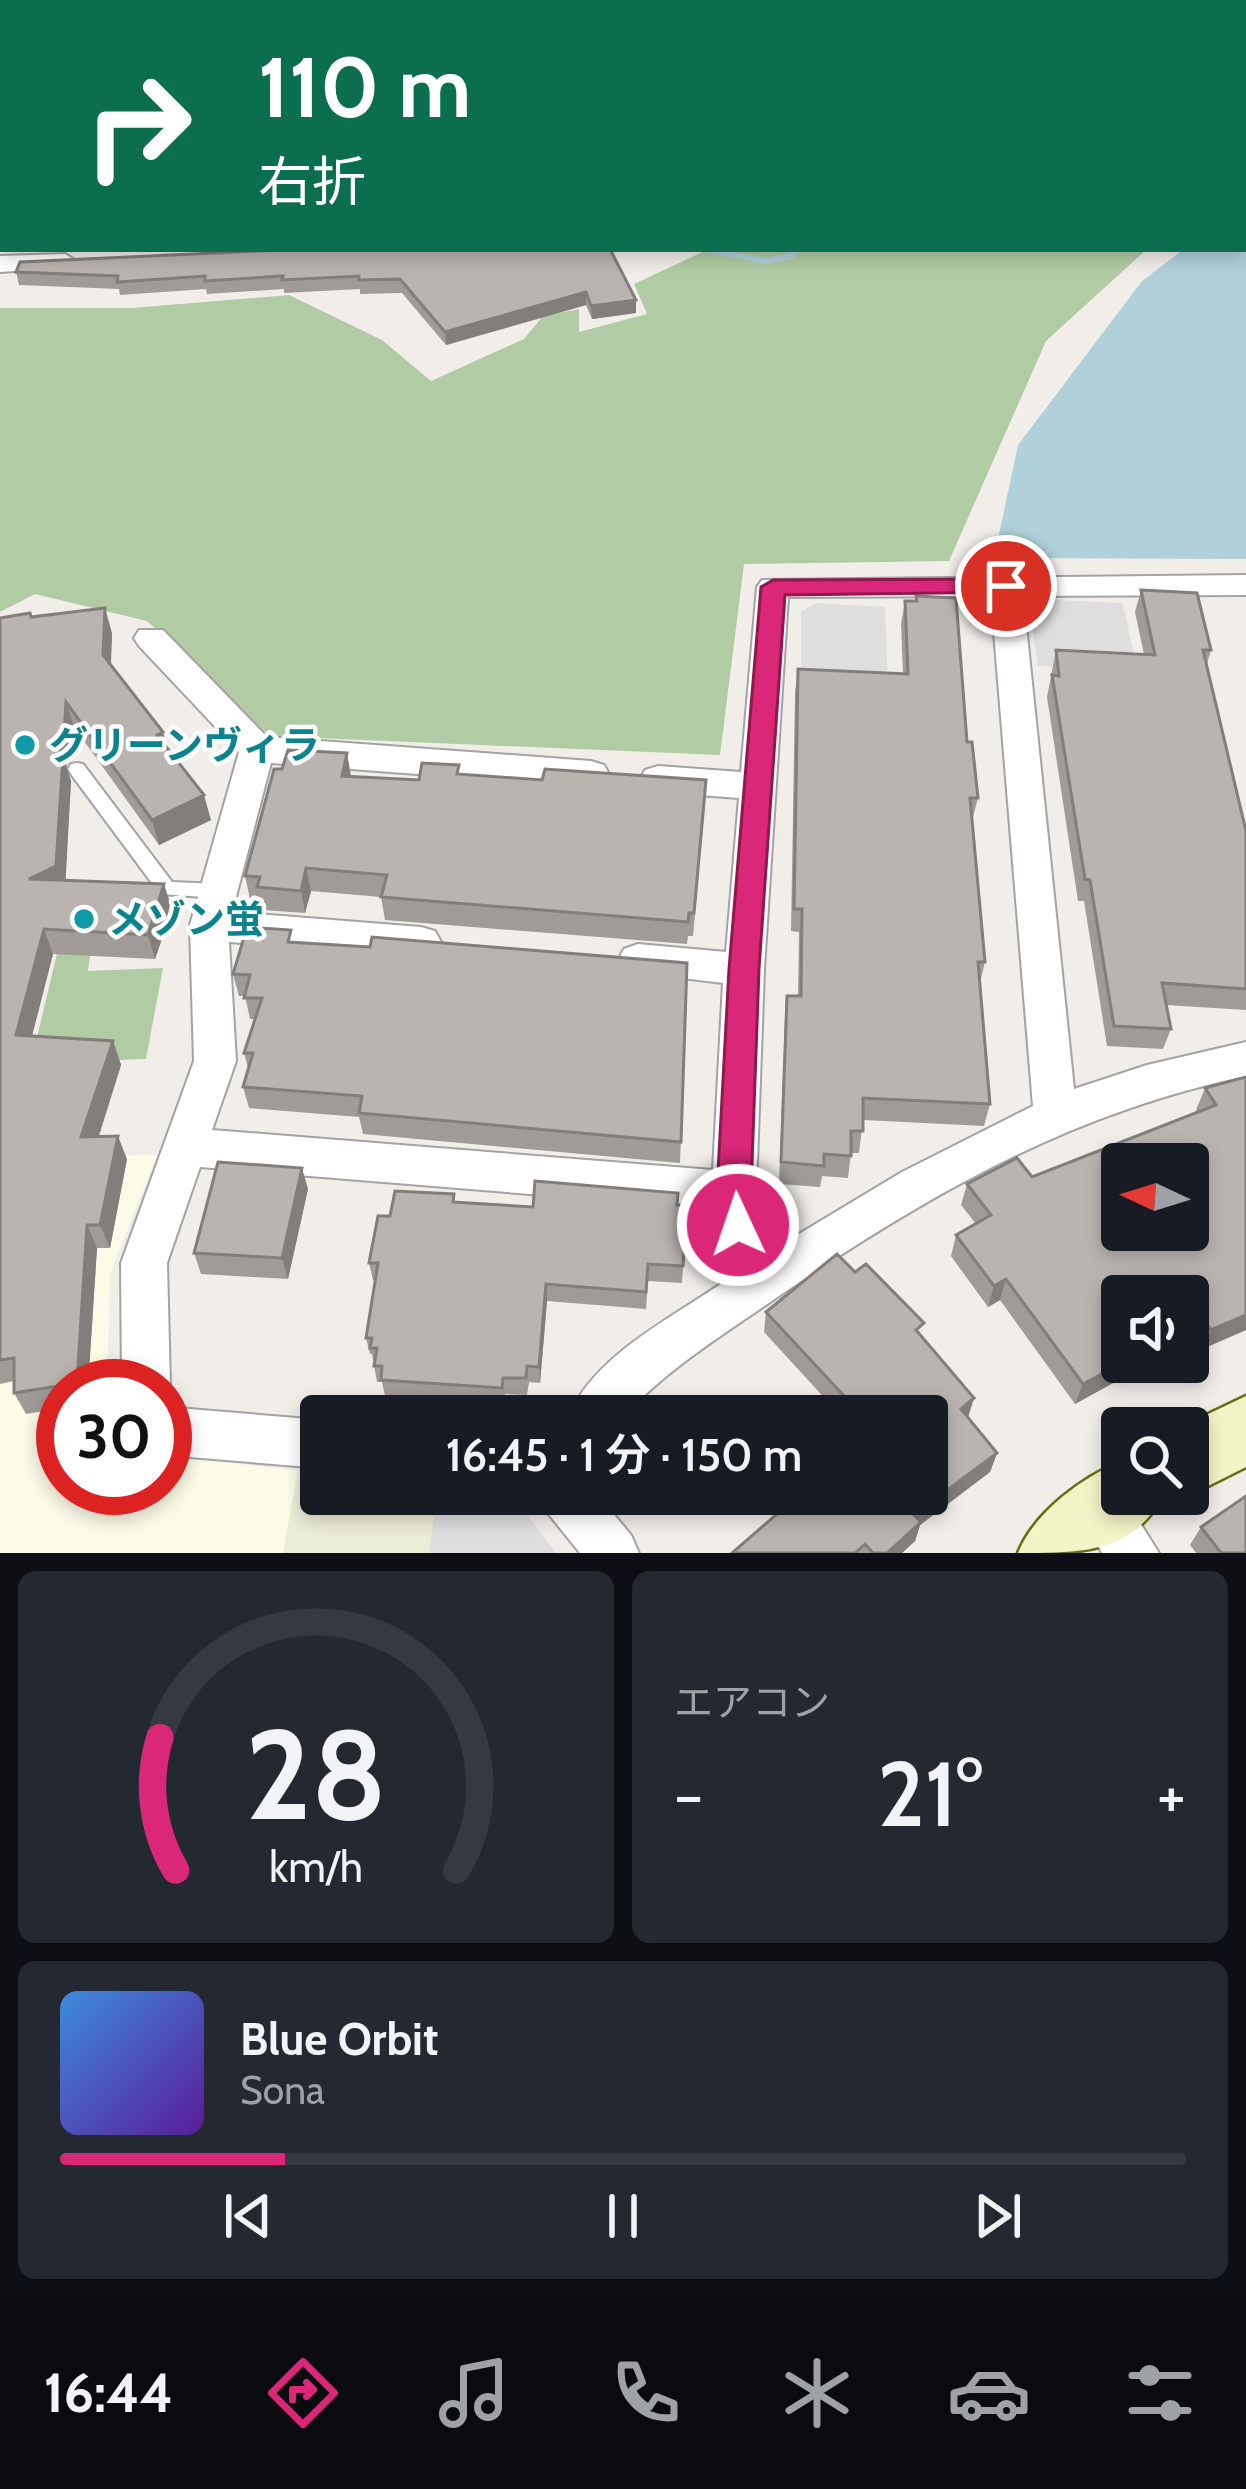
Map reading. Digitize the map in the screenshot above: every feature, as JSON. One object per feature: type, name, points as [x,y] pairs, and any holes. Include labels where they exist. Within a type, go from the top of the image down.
[{"type":"street","points":[[0,264],[93,261]]},
{"type":"street","points":[[1006,586],[1055,1115]]},
{"type":"street","points":[[746,1292],[734,1191],[744,969],[773,587],[1244,592]]},
{"type":"street","points":[[151,638],[257,749],[756,786]]},
{"type":"street","points":[[146,1359],[144,1263],[214,1061],[214,908],[257,749]]},
{"type":"street","points":[[214,908],[465,946]]},
{"type":"street","points":[[604,957],[744,969]]},
{"type":"street","points":[[609,1395],[618,1383],[817,1246],[1055,1115],[1200,1068],[1246,1059]]},
{"type":"street","points":[[186,1147],[734,1191]]},
{"type":"street","points":[[1209,1450],[1246,1430]]},
{"type":"street","points":[[192,1433],[300,1442]]},
{"type":"street","points":[[582,1515],[613,1553]]},
{"type":"lane","points":[[76,769],[167,889],[214,908]]},
{"type":"shaded area","points":[[1055,600],[1123,603],[1137,671],[1038,666],[1030,611]]},
{"type":"shaded area","points":[[815,603],[885,607],[888,686],[801,681],[801,612]]},
{"type":"shaded area","points":[[157,1155],[110,1274],[108,1359],[36,1359],[36,1515],[192,1515],[192,1458],[298,1471],[283,1553],[0,1553],[0,1157]]},
{"type":"shaded area","points":[[298,1471],[300,1515],[434,1515],[429,1553],[283,1553]]},
{"type":"shaded area","points":[[434,1515],[528,1515],[556,1553],[429,1553]]},
{"type":"green space","points":[[703,252],[1144,252],[1046,341],[949,561],[744,564],[720,755],[270,736],[147,621],[35,594],[0,612],[0,308],[132,308],[289,295],[382,340],[431,381],[524,339],[543,316],[579,309],[579,332],[647,314],[634,284]]},
{"type":"green space","points":[[91,948],[88,971],[163,968],[146,1059],[31,1063],[58,949]]},
{"type":"water","points":[[1180,252],[1246,252],[1246,559],[994,558],[1018,445],[1142,281]]},
{"type":"building","points":[[237,252],[612,252],[636,300],[591,306],[586,292],[445,332],[400,279],[282,280],[283,276],[205,281],[205,276],[117,282],[118,276],[16,272],[20,262]]},
{"type":"building","points":[[1141,590],[1197,593],[1211,650],[1203,650],[1246,831],[1246,989],[1162,983],[1171,1029],[1114,1026],[1052,675],[1059,676],[1056,650],[1155,655]]},
{"type":"building","points":[[916,596],[956,598],[967,742],[972,742],[978,798],[970,798],[985,962],[978,962],[990,1104],[863,1098],[863,1131],[851,1131],[851,1156],[824,1154],[824,1166],[781,1162],[787,996],[801,996],[802,909],[794,909],[798,669],[908,674],[905,601],[917,601]]},
{"type":"building","points":[[105,608],[103,655],[163,732],[157,735],[204,795],[152,820],[66,702],[64,734],[56,742],[63,756],[56,866],[29,879],[164,884],[148,935],[44,929],[16,1035],[113,1041],[81,1137],[118,1136],[100,1225],[87,1225],[79,1359],[36,1359],[36,1390],[14,1393],[14,1358],[0,1360],[0,618],[30,613],[31,617]]},
{"type":"building","points":[[288,750],[347,753],[342,776],[419,780],[422,763],[459,765],[457,774],[542,780],[545,769],[706,780],[694,913],[689,913],[688,922],[381,897],[387,875],[306,868],[301,891],[257,887],[260,877],[245,876],[274,769],[282,769]]},
{"type":"building","points":[[247,927],[291,930],[288,942],[370,947],[372,937],[687,963],[681,1142],[359,1113],[362,1096],[243,1087],[253,1053],[244,1053],[262,998],[244,998],[250,975],[233,974]]},
{"type":"building","points":[[1246,1077],[1246,1315],[1211,1330],[1209,1275],[1101,1275],[1101,1374],[1083,1384],[1006,1279],[994,1286],[956,1235],[991,1215],[967,1184],[1017,1158],[1032,1177],[1101,1150],[1101,1251],[1209,1251],[1209,1143],[1119,1143],[1216,1105],[1205,1088]]},
{"type":"building","points":[[218,1162],[302,1168],[282,1258],[194,1253]]},
{"type":"building","points":[[535,1181],[678,1193],[677,1205],[687,1205],[683,1266],[648,1264],[646,1292],[546,1284],[539,1367],[527,1366],[526,1378],[503,1378],[502,1388],[381,1380],[382,1366],[374,1366],[377,1348],[370,1348],[372,1338],[366,1338],[378,1263],[369,1263],[378,1216],[390,1216],[395,1191],[454,1194],[453,1202],[533,1207]]},
{"type":"building","points":[[837,1254],[855,1272],[866,1264],[924,1323],[916,1330],[974,1398],[961,1409],[997,1453],[948,1490],[948,1395],[843,1395],[766,1312]]},
{"type":"building","points":[[1246,1496],[1246,1553],[1221,1553],[1201,1527]]},
{"type":"building","points":[[776,1515],[914,1515],[921,1522],[887,1553],[873,1553],[865,1544],[855,1553],[732,1553]]},
{"type":"waterway","points":[[718,252],[767,261],[793,252]]},
{"type":"place","name":"グリーンヴィラ","points":[[25,745]]},
{"type":"place","name":"メゾン蛍","points":[[84,919]]},
{"type":"route","points":[[738,1225],[734,1191],[744,969],[773,587],[1006,586]]}]
